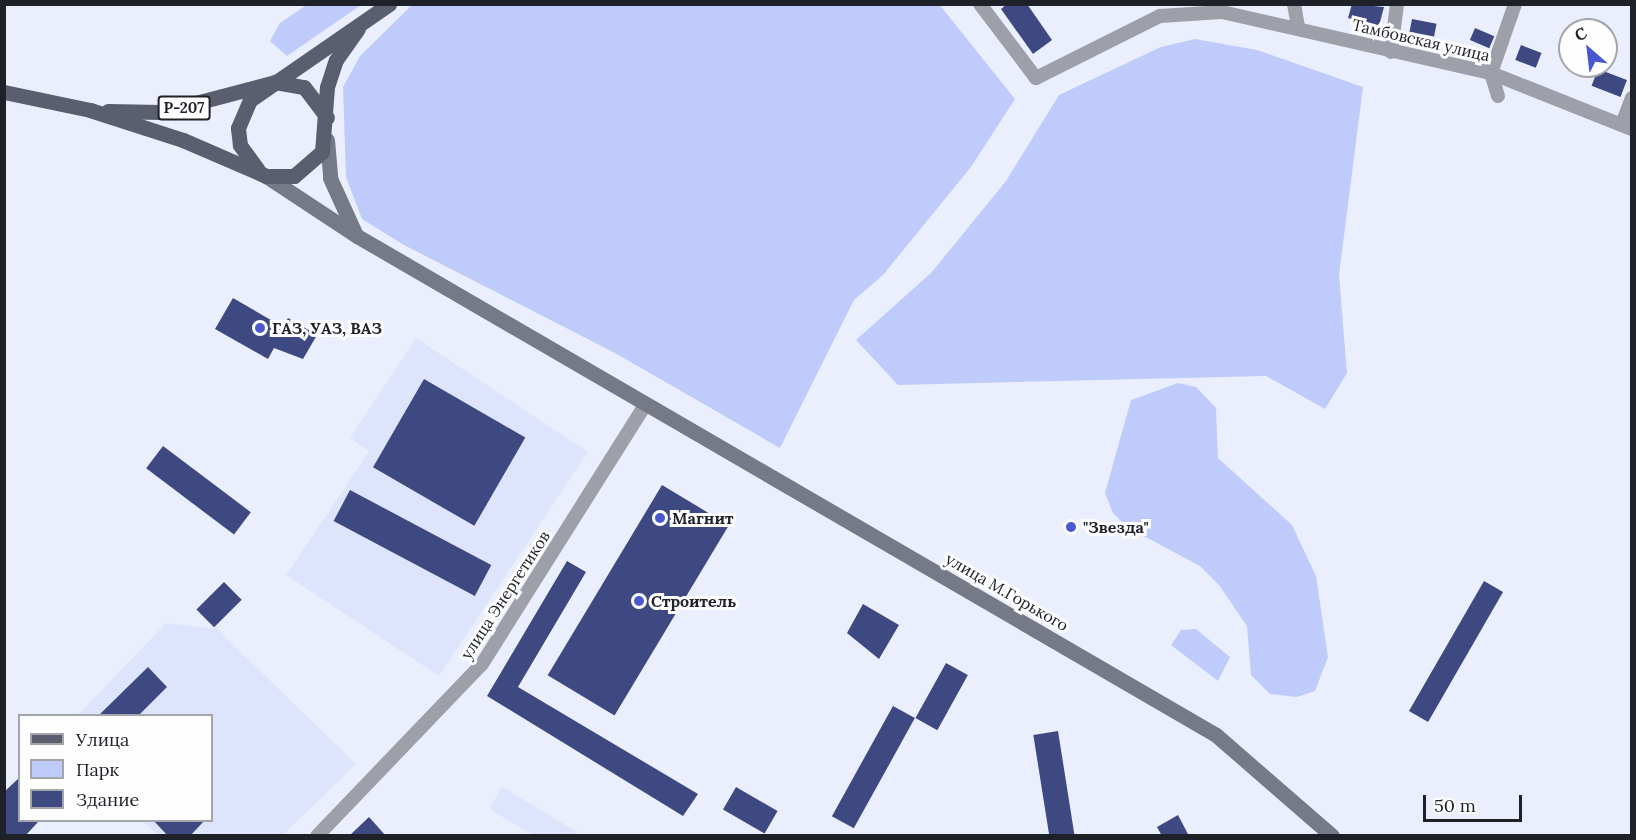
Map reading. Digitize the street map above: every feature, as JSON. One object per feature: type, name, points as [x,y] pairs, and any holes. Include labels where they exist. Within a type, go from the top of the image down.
[{"type":"main road","name":"Р-207","points":[[266,176],[247,162],[238,128],[250,100],[358,29],[389,4]]},
{"type":"main road","name":"Р-207","points":[[4,92],[90,110],[183,140],[266,176],[294,176],[307,168],[322,152],[327,134],[327,87],[336,60],[358,29]]},
{"type":"main road","name":"Р-207","points":[[90,110],[161,112],[275,82]]},
{"type":"main road","points":[[275,82],[304,87],[327,118]]},
{"type":"main road","points":[[327,134],[330,178],[357,236]]},
{"type":"main road","name":"улица М.Горького","points":[[266,176],[357,236],[1216,735],[1332,836]]},
{"type":"street","points":[[980,4],[1036,78],[1157,10]]},
{"type":"street","points":[[1294,4],[1298,27]]},
{"type":"street","points":[[1391,52],[1396,4]]},
{"type":"street","points":[[1498,96],[1491,73],[1515,4]]},
{"type":"street","name":"Тамбовская улица","points":[[1157,10],[1222,12],[1298,27],[1391,52],[1491,73],[1627,127]]},
{"type":"street","points":[[1627,127],[1632,98]]},
{"type":"street","name":"улица Энергетиков","points":[[317,836],[482,664],[646,404]]},
{"type":"shaded area","points":[[416,338],[588,452],[439,676],[286,575],[369,451],[350,438]]},
{"type":"shaded area","points":[[166,623],[217,629],[356,764],[283,835],[158,835],[143,822],[213,822],[213,714],[79,714]]},
{"type":"shaded area","points":[[502,787],[577,832],[574,835],[533,835],[489,809]]},
{"type":"green space","points":[[308,4],[361,5],[287,56],[270,41],[280,23]]},
{"type":"green space","points":[[939,4],[1015,99],[971,167],[883,275],[854,300],[780,448],[615,353],[404,245],[362,219],[346,177],[343,87],[360,56],[412,5]]},
{"type":"green space","points":[[1195,39],[1257,50],[1363,87],[1339,275],[1347,373],[1325,409],[1266,376],[898,385],[856,340],[931,273],[1006,181],[1059,95],[1161,47]]},
{"type":"green space","points":[[1178,383],[1196,387],[1216,408],[1218,458],[1292,525],[1316,576],[1328,657],[1315,691],[1297,697],[1270,694],[1251,675],[1247,626],[1219,585],[1200,566],[1127,527],[1113,513],[1105,493],[1131,400]]},
{"type":"green space","points":[[1196,629],[1230,657],[1218,681],[1171,645],[1181,630]]},
{"type":"building","points":[[1007,4],[1027,4],[1052,40],[1033,54],[1001,9]]},
{"type":"building","points":[[1352,4],[1384,7],[1379,26],[1348,18]]},
{"type":"building","points":[[1412,19],[1437,24],[1434,37],[1410,32]]},
{"type":"building","points":[[1475,28],[1494,36],[1489,48],[1470,40]]},
{"type":"building","points":[[1521,45],[1542,53],[1536,68],[1515,60]]},
{"type":"building","points":[[1618,77],[1627,80],[1620,97],[1592,86],[1595,78]]},
{"type":"building","name":"ГАЗ, УАЗ, ВАЗ","points":[[233,298],[283,327],[288,318],[317,335],[303,359],[274,348],[268,359],[215,329]]},
{"type":"building","points":[[424,379],[525,438],[474,526],[373,467]]},
{"type":"building","points":[[163,446],[251,512],[234,535],[146,468]]},
{"type":"building","name":"Строитель","points":[[662,485],[729,525],[615,715],[548,675]]},
{"type":"building","points":[[350,490],[491,565],[475,596],[334,521]]},
{"type":"building","points":[[567,561],[586,572],[518,687],[698,794],[683,816],[487,696]]},
{"type":"building","points":[[1484,581],[1503,592],[1428,722],[1409,711]]},
{"type":"building","points":[[224,582],[242,600],[214,627],[196,610]]},
{"type":"building","points":[[863,604],[899,625],[879,659],[847,633]]},
{"type":"building","points":[[946,663],[968,675],[937,730],[915,718]]},
{"type":"building","points":[[148,667],[167,687],[140,714],[100,714]]},
{"type":"building","points":[[893,706],[915,718],[854,828],[832,816]]},
{"type":"building","points":[[1058,731],[1075,836],[1049,836],[1033,735]]},
{"type":"building","points":[[18,779],[18,822],[38,822],[25,836],[4,836],[4,792]]},
{"type":"building","points":[[736,787],[778,811],[765,834],[723,810]]},
{"type":"building","points":[[1178,815],[1189,836],[1162,836],[1157,827]]},
{"type":"building","points":[[369,817],[386,836],[349,836]]},
{"type":"building","points":[[155,822],[203,822],[190,836],[168,836]]},
{"type":"place","name":"ГАЗ, УАЗ, ВАЗ","points":[[260,328]]},
{"type":"place","name":"Магнит","points":[[660,518]]},
{"type":"place","name":"\"Звезда\"","points":[[1071,527]]},
{"type":"place","name":"Строитель","points":[[639,601]]}]
